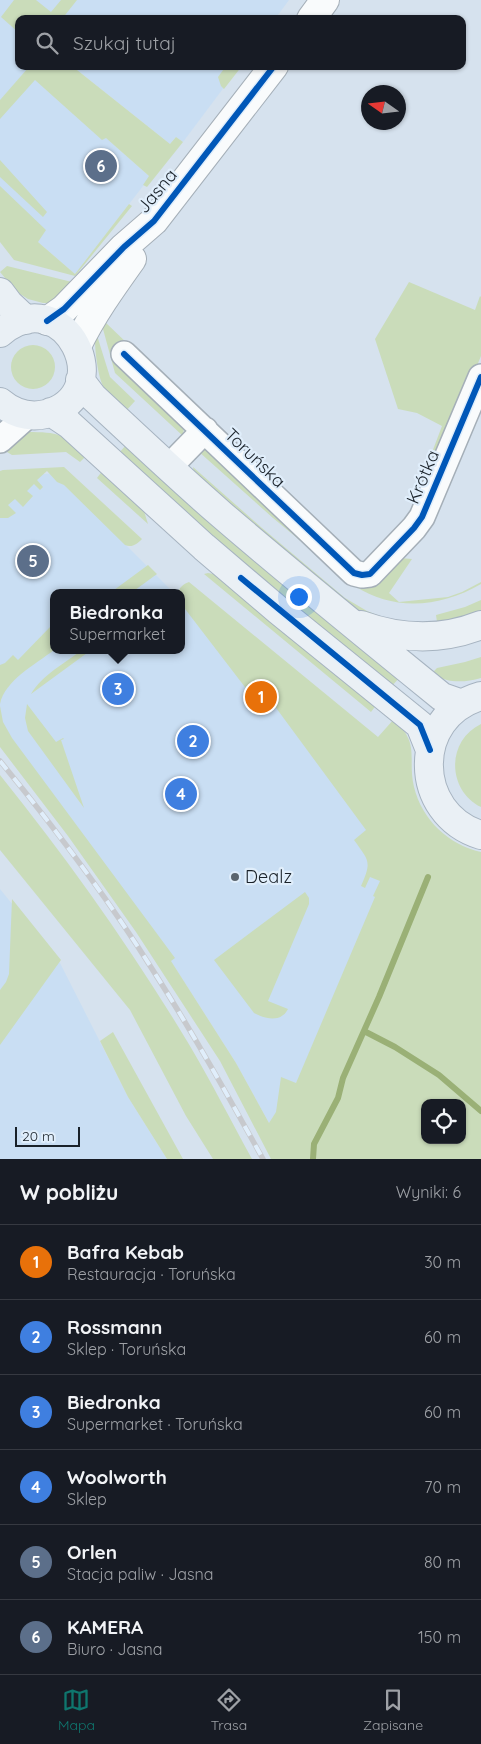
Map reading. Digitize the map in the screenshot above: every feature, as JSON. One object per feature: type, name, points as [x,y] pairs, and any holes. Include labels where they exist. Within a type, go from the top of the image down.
[{"type":"main road","points":[[0,292],[9,304],[37,320],[65,330],[77,346],[82,363],[80,380],[71,398],[64,405],[39,414]]},
{"type":"main road","points":[[0,333],[12,324],[37,320]]},
{"type":"main road","points":[[80,380],[93,397],[169,467],[340,615],[442,696],[471,700]]},
{"type":"main road","points":[[0,402],[10,410],[39,414],[69,424],[204,547],[278,610],[420,725],[430,750]]},
{"type":"main road","points":[[340,615],[380,632],[416,637],[449,635],[481,625]]},
{"type":"main road","points":[[471,700],[444,721],[435,734],[428,766],[430,782],[440,804],[456,822],[481,835]]},
{"type":"street","points":[[313,15],[325,0]]},
{"type":"street","name":"Jasna","points":[[77,346],[104,298],[135,254],[154,220],[271,70]]},
{"type":"street","name":"Jasna","points":[[37,320],[64,309],[124,247],[154,220]]},
{"type":"street","name":"Toruńska","points":[[124,354],[354,573],[370,574]]},
{"type":"street","name":"Krótka","points":[[370,574],[414,528],[422,517],[481,377]]},
{"type":"street","points":[[0,440],[39,414]]},
{"type":"street","name":"Toruńska","points":[[169,467],[205,430]]},
{"type":"shaded area","points":[[0,0],[289,0],[278,15],[15,15],[15,70],[30,70],[150,177],[75,274],[0,209]]},
{"type":"shaded area","points":[[77,70],[237,70],[183,142],[176,137],[170,144]]},
{"type":"shaded area","points":[[54,473],[170,589],[50,589],[50,654],[185,654],[185,604],[359,797],[383,881],[301,1075],[269,1123],[236,1063],[139,911],[15,747],[0,719],[0,489],[9,478]]},
{"type":"shaded area","points":[[0,889],[60,963],[128,1097],[167,1159],[0,1159]]},
{"type":"green space","points":[[14,0],[36,0],[51,12],[61,0],[77,0],[65,15],[15,15],[15,29],[1,17]]},
{"type":"green space","points":[[26,70],[77,70],[170,144],[176,137],[183,142],[147,187],[143,185],[149,176],[106,138],[102,140],[35,80],[0,119],[0,100]]},
{"type":"green space","points":[[223,70],[239,70],[224,89],[218,77]]},
{"type":"green space","points":[[0,160],[47,212],[43,217],[0,177]]},
{"type":"green space","points":[[0,186],[46,230],[38,242],[75,274],[129,204],[132,206],[75,276],[14,260],[0,242]]},
{"type":"green space","points":[[7,266],[76,283],[49,303],[43,303],[28,299],[17,292],[0,272]]},
{"type":"green space","points":[[409,282],[475,310],[481,297],[481,356],[440,455],[431,455],[442,426],[417,413],[398,409],[375,339]]},
{"type":"green space","points":[[105,322],[129,345],[184,427],[183,436],[115,373],[103,329]]},
{"type":"green space","points":[[95,329],[110,377],[135,401],[125,412],[108,395],[102,383],[96,359]]},
{"type":"green space","points":[[29,345],[37,345],[49,351],[55,367],[49,383],[37,389],[29,389],[17,383],[11,371],[11,363],[17,351]]},
{"type":"green space","points":[[27,432],[54,434],[66,438],[87,455],[80,462],[66,452],[12,455],[1,447]]},
{"type":"green space","points":[[127,444],[400,677],[391,687],[253,574],[118,454]]},
{"type":"green space","points":[[201,449],[209,450],[349,581],[273,518],[198,451]]},
{"type":"green space","points":[[64,467],[142,539],[134,545],[125,545],[64,485],[57,482],[47,471],[37,480],[43,487],[40,490],[34,484],[27,491],[33,496],[23,507],[15,499],[8,505],[16,513],[8,518],[0,518],[0,471]]},
{"type":"green space","points":[[193,467],[345,598],[367,611],[415,630],[353,610],[194,473]]},
{"type":"green space","points":[[103,470],[143,508],[148,524],[97,478]]},
{"type":"green space","points":[[400,558],[412,559],[389,593],[399,602],[448,597],[481,582],[481,584],[450,598],[418,603],[402,603],[386,600],[355,586]]},
{"type":"green space","points":[[148,565],[157,574],[136,589],[115,589]]},
{"type":"green space","points":[[204,574],[219,575],[377,704],[371,712]]},
{"type":"green space","points":[[189,582],[378,737],[394,719],[408,737],[412,752],[414,787],[423,810],[438,829],[448,837],[469,849],[481,852],[481,1159],[271,1159],[220,1061],[136,932],[68,836],[0,747],[0,706],[3,722],[12,738],[175,958],[171,961],[236,1063],[269,1123],[276,1112],[281,1077],[296,1083],[375,897],[373,896],[380,881],[370,877],[365,888],[361,886],[368,866],[366,857],[354,840],[366,830],[271,701],[261,708],[185,609],[185,589],[180,589]]},
{"type":"green space","points":[[481,600],[481,617],[438,629],[436,615],[465,607]]},
{"type":"green space","points":[[50,627],[50,653],[22,673],[8,687],[0,704],[0,665],[13,655],[18,660]]},
{"type":"green space","points":[[76,654],[86,654],[31,694],[41,681]]},
{"type":"green space","points":[[481,657],[481,678],[456,681],[443,679],[431,674],[437,668]]},
{"type":"green space","points":[[27,704],[56,742],[63,738],[64,739],[61,740],[84,808],[28,731],[25,718]]},
{"type":"green space","points":[[481,724],[481,807],[470,799],[462,789],[457,778],[455,766],[461,742]]},
{"type":"green space","points":[[0,775],[75,873],[146,976],[198,1060],[252,1159],[213,1159],[186,1116],[130,1010],[0,850]]},
{"type":"green space","points":[[305,892],[309,898],[309,904],[268,1001],[288,1009],[277,1018],[263,1017],[254,1013],[214,960]]},
{"type":"green space","points":[[12,899],[61,960],[0,1045],[0,990],[9,974]]},
{"type":"green space","points":[[113,1032],[183,1159],[167,1159],[128,1097],[100,1041]]},
{"type":"waterway","points":[[313,1159],[314,1144],[338,1098],[343,1078],[379,997],[428,877]]},
{"type":"waterway","points":[[364,1031],[395,1047],[439,1075],[481,1111]]},
{"type":"railway","points":[[0,761],[80,864],[137,945],[196,1041],[263,1159]]},
{"type":"cycle path","points":[[47,321],[64,309],[124,247],[154,221],[271,70]]},
{"type":"cycle path","points":[[124,354],[354,573],[362,575],[370,574],[414,528],[422,517],[481,377]]},
{"type":"cycle path","points":[[241,578],[420,725],[430,750]]},
{"type":"place","name":"KAMERA","points":[[101,166]]},
{"type":"place","name":"Orlen","points":[[33,561]]},
{"type":"place","name":"Biedronka","points":[[118,689]]},
{"type":"place","name":"Bafra Kebab","points":[[261,697]]},
{"type":"place","name":"Rossmann","points":[[193,741]]},
{"type":"place","name":"Woolworth","points":[[181,794]]},
{"type":"place","name":"Dealz","points":[[235,877]]}]
